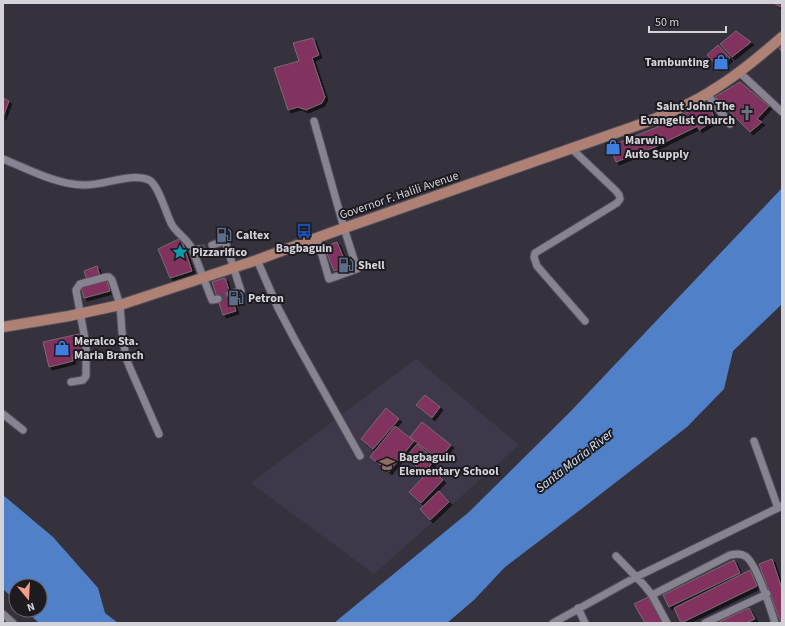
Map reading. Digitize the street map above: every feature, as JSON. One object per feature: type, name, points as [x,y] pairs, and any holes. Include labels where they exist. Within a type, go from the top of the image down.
[{"type":"main road","name":"Governor F. Halili Avenue","points":[[3,327],[120,306],[257,260],[344,228],[651,121],[679,109],[707,94],[739,72],[782,37]]},
{"type":"street","points":[[739,72],[782,112]]},
{"type":"street","points":[[707,94],[730,124]]},
{"type":"street","points":[[314,121],[344,228],[358,269],[329,279],[317,238]]},
{"type":"street","points":[[572,149],[616,191],[620,199],[617,203],[535,253],[534,257],[537,266],[586,321]]},
{"type":"street","points":[[3,158],[51,178],[81,185],[98,184],[131,178],[143,178],[152,181],[172,225],[196,250],[203,278],[212,300],[218,299]]},
{"type":"street","points":[[212,245],[225,241],[241,291],[230,294]]},
{"type":"street","points":[[257,260],[278,308],[292,335],[360,456]]},
{"type":"street","points":[[71,382],[83,380],[86,376],[86,349],[76,290],[77,287],[80,284],[106,277],[110,278],[112,280],[120,306],[126,358],[159,434]]},
{"type":"street","points":[[3,414],[23,430]]},
{"type":"street","points":[[553,623],[636,577],[780,507],[754,441]]},
{"type":"street","points":[[652,595],[730,555],[738,554],[746,556],[751,562],[767,594],[775,623]]},
{"type":"street","points":[[616,556],[652,595],[667,623]]},
{"type":"street","points":[[705,623],[767,594]]},
{"type":"street","points":[[578,608],[585,623]]},
{"type":"street","points":[[3,614],[13,623]]},
{"type":"shaded area","name":"Bagbaguin Elementary School","points":[[416,359],[519,445],[374,574],[251,483]]},
{"type":"water","name":"Santa Maria River","points":[[782,188],[782,304],[733,351],[724,389],[687,427],[505,567],[474,600],[447,623],[334,623],[469,512],[571,411]]},
{"type":"water","points":[[3,495],[53,537],[98,588],[105,613],[118,623],[39,623],[34,618],[48,618],[48,578],[8,578],[8,594],[3,589]]},
{"type":"building","points":[[774,3],[782,3],[782,4],[780,7]]},
{"type":"building","points":[[736,31],[751,42],[732,57],[720,44]]},
{"type":"building","points":[[313,38],[319,55],[312,58],[325,97],[322,103],[306,110],[298,107],[288,110],[274,68],[299,61],[293,43]]},
{"type":"building","points":[[782,44],[782,52],[778,47]]},
{"type":"building","points":[[718,45],[730,58],[719,68],[707,55]]},
{"type":"building","name":"Saint John The Evangelist Church","points":[[740,82],[769,106],[757,119],[762,122],[750,132],[715,97]]},
{"type":"building","points":[[3,98],[9,101],[3,117]]},
{"type":"building","points":[[708,102],[715,120],[699,130],[698,126],[655,147],[616,162],[610,146],[655,128]]},
{"type":"building","name":"Pizzarifico","points":[[181,238],[192,271],[170,278],[158,249]]},
{"type":"building","points":[[337,242],[347,266],[334,271],[324,247]]},
{"type":"building","points":[[97,266],[100,276],[87,280],[84,271]]},
{"type":"building","points":[[225,278],[236,311],[223,315],[212,282]]},
{"type":"building","points":[[107,280],[110,291],[84,298],[81,287]]},
{"type":"building","points":[[79,334],[84,353],[72,356],[73,361],[49,367],[43,342]]},
{"type":"building","points":[[425,395],[440,407],[432,418],[416,405]]},
{"type":"building","points":[[386,408],[399,419],[373,449],[361,439]]},
{"type":"building","points":[[422,422],[451,445],[439,460],[410,437]]},
{"type":"building","points":[[395,426],[414,441],[389,472],[370,457]]},
{"type":"building","points":[[417,444],[435,460],[424,473],[406,457]]},
{"type":"building","points":[[431,469],[443,480],[421,503],[409,492]]},
{"type":"building","points":[[439,491],[449,502],[430,520],[420,509]]},
{"type":"building","points":[[772,559],[782,589],[782,623],[759,564]]},
{"type":"building","points":[[734,560],[740,573],[669,607],[663,595]]},
{"type":"building","points":[[750,570],[757,586],[681,623],[674,608]]},
{"type":"building","points":[[648,597],[663,623],[645,623],[634,604]]},
{"type":"building","points":[[749,608],[755,619],[746,623],[717,623]]},
{"type":"tunnel","points":[[199,249],[212,245]]},
{"type":"tunnel","points":[[218,299],[230,294]]},
{"type":"place","name":"Tambunting","points":[[721,62]]},
{"type":"place","name":"Saint John The Evangelist Church","points":[[747,113]]},
{"type":"place","name":"Marwin Auto Supply","points":[[613,147]]},
{"type":"place","name":"Bagbaguin","points":[[304,231]]},
{"type":"place","name":"Caltex","points":[[224,235]]},
{"type":"place","name":"Pizzarifico","points":[[180,252]]},
{"type":"place","name":"Shell","points":[[346,265]]},
{"type":"place","name":"Petron","points":[[236,298]]},
{"type":"place","name":"Meralco Sta. Maria Branch","points":[[62,348]]},
{"type":"place","name":"Bagbaguin Elementary School","points":[[387,464]]}]
